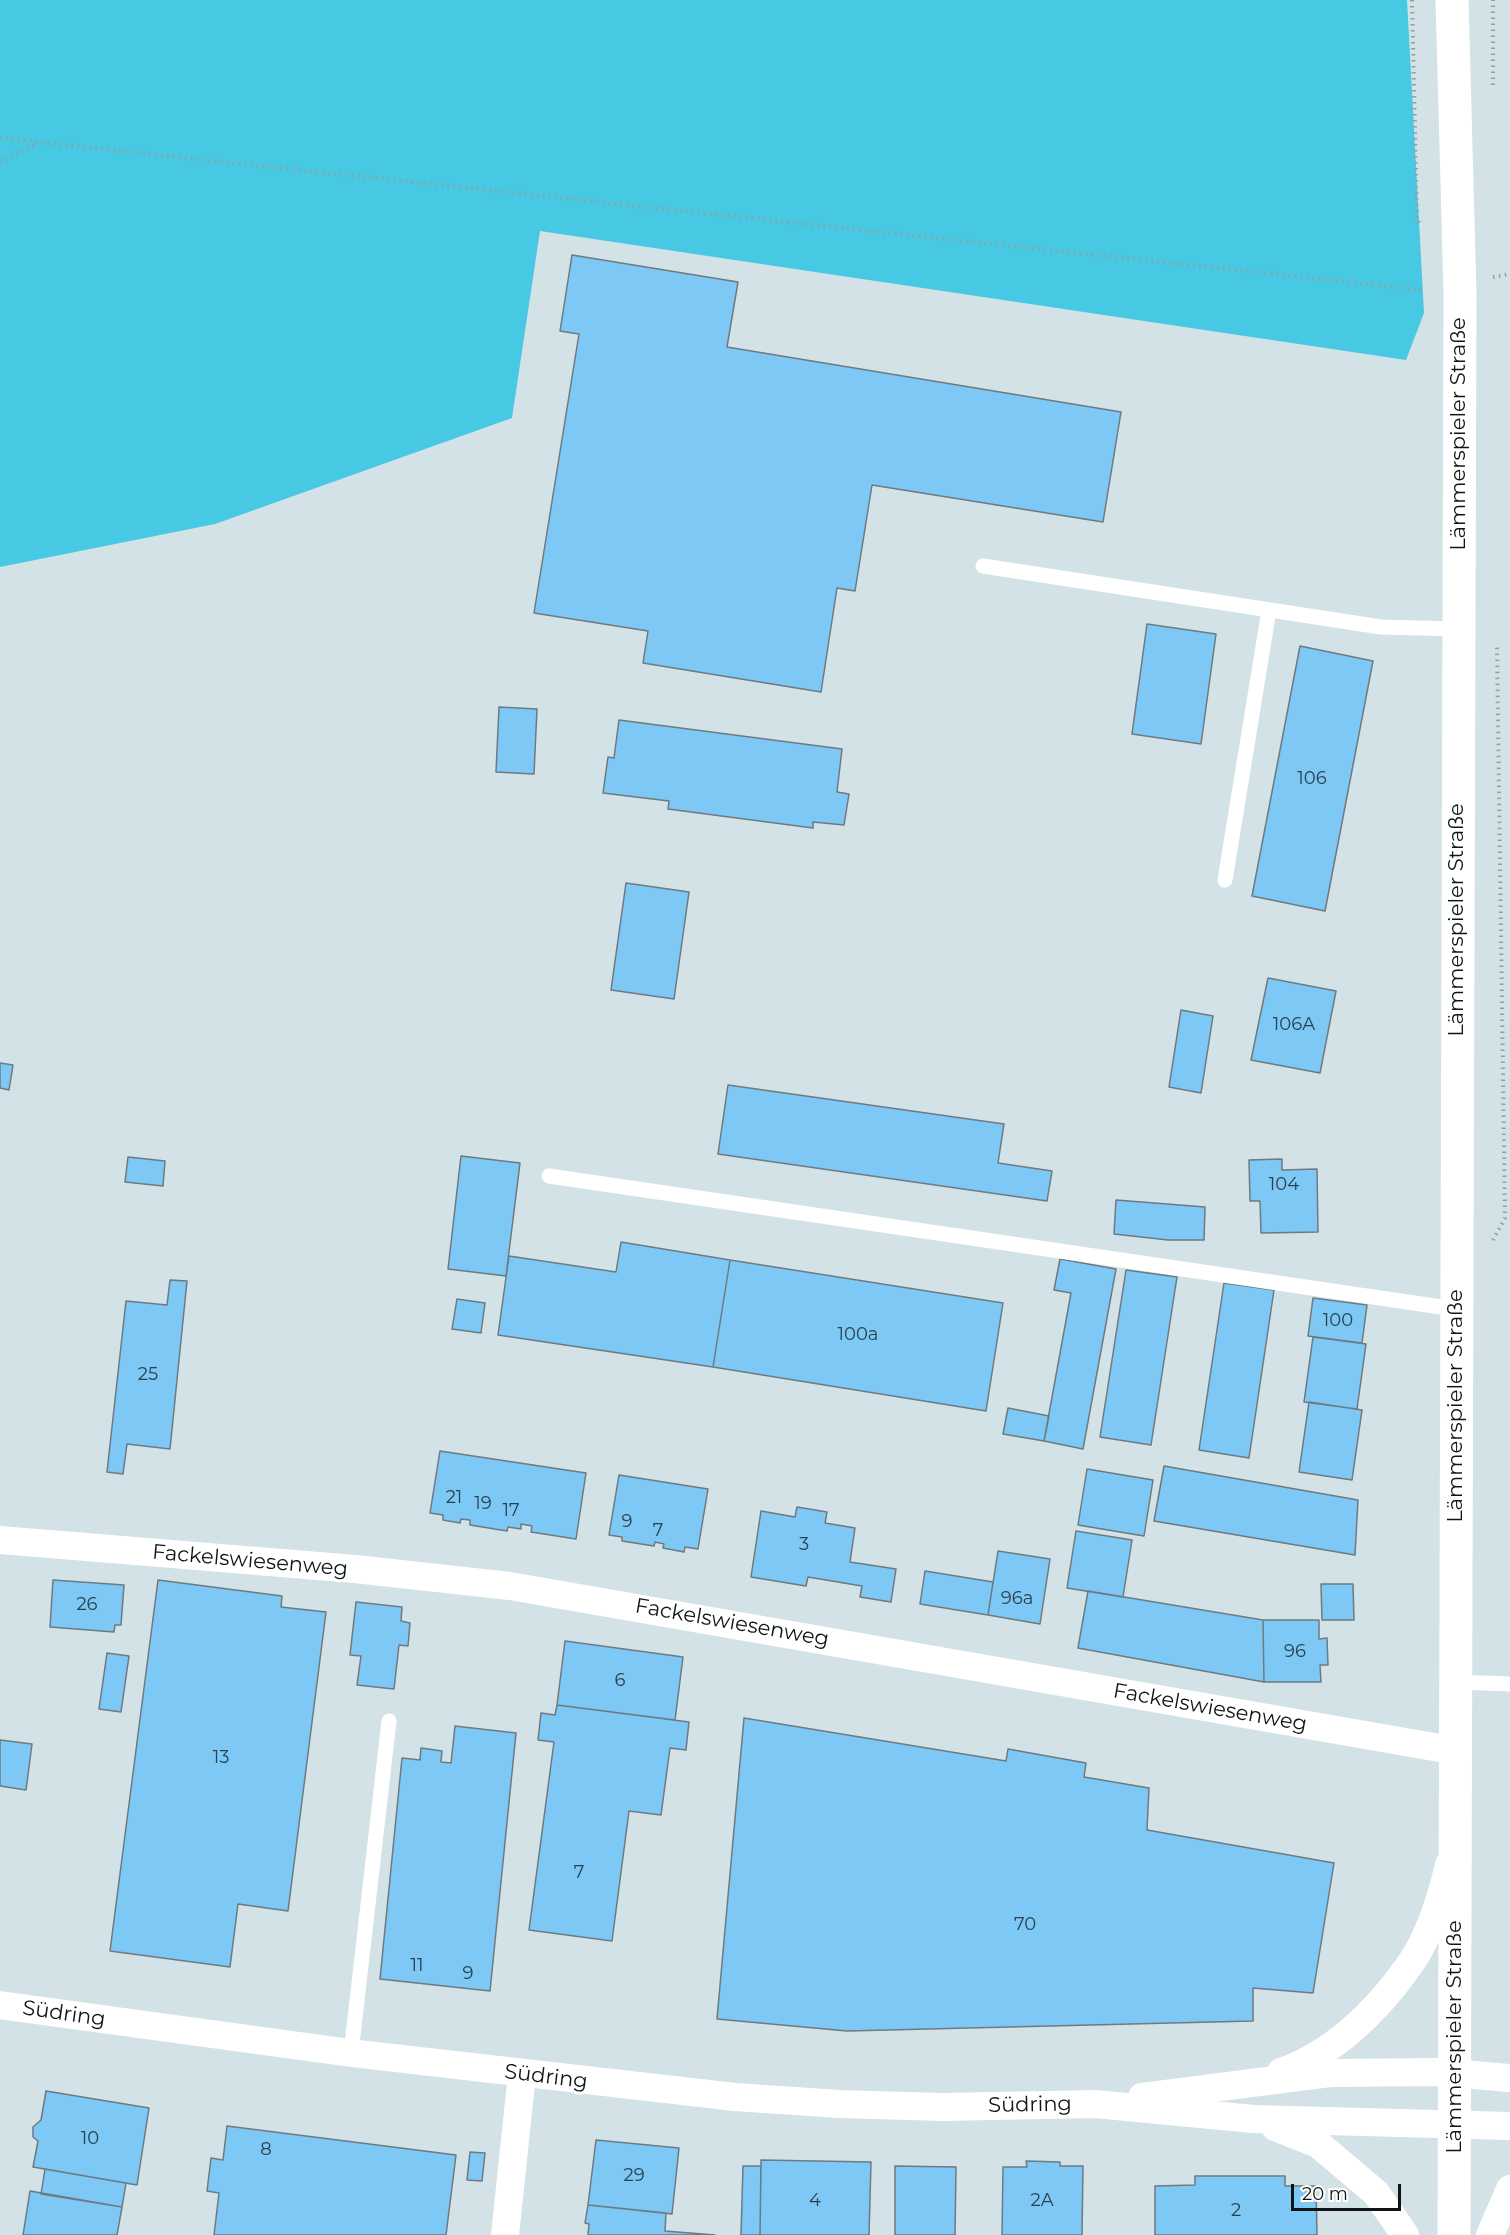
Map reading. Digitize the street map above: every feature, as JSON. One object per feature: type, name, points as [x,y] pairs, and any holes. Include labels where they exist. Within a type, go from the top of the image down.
[{"type":"main road","name":"Lämmerspieler Straße","points":[[1452,0],[1460,294],[1455,1308],[1457,1751],[1454,2235]]},
{"type":"street","name":"Fackelswiesenweg","points":[[0,1540],[355,1569],[510,1586],[1457,1751]]},
{"type":"street","name":"Lämmerspieler Straße","points":[[1252,2082],[1296,2067],[1355,2028],[1409,1967],[1443,1888],[1455,1839]]},
{"type":"street","name":"Südring","points":[[0,2005],[351,2053],[702,2094],[839,2104],[943,2107],[1095,2104],[1253,2119],[1455,2127],[1510,2126]]},
{"type":"street","name":"Südring","points":[[1095,2104],[1252,2082],[1382,2071],[1510,2078]]},
{"type":"street","points":[[505,2235],[522,2074]]},
{"type":"street","points":[[1253,2119],[1318,2144],[1376,2193],[1405,2235]]},
{"type":"street","points":[[1490,2235],[1510,2189]]},
{"type":"lane","points":[[983,566],[1382,627],[1459,629]]},
{"type":"lane","points":[[1225,880],[1269,610]]},
{"type":"lane","points":[[549,1176],[1455,1308]]},
{"type":"lane","points":[[1457,1682],[1510,1684]]},
{"type":"lane","points":[[351,2053],[389,1720]]},
{"type":"path","points":[[0,138],[1460,294]]},
{"type":"path","points":[[0,162],[39,142]]},
{"type":"shaded area","points":[[0,0],[1407,0],[1424,313],[1406,360],[540,231],[512,418],[215,524],[0,567]]},
{"type":"building","points":[[572,255],[738,282],[727,347],[1121,412],[1103,522],[872,485],[855,591],[837,588],[821,692],[643,663],[648,631],[534,613],[579,334],[560,331]]},
{"type":"building","points":[[1147,624],[1216,634],[1201,744],[1132,734]]},
{"type":"building","points":[[1300,646],[1373,661],[1325,911],[1252,896]]},
{"type":"building","points":[[499,707],[537,709],[534,774],[496,772]]},
{"type":"building","points":[[619,720],[842,749],[837,792],[849,794],[844,825],[813,822],[813,828],[668,809],[669,801],[603,793],[608,757],[614,758]]},
{"type":"building","points":[[626,883],[689,892],[674,999],[611,990]]},
{"type":"building","points":[[1268,978],[1336,991],[1320,1073],[1251,1060]]},
{"type":"building","points":[[1181,1010],[1213,1016],[1201,1093],[1169,1087]]},
{"type":"building","points":[[0,1063],[13,1065],[9,1090],[0,1088]]},
{"type":"building","points":[[728,1085],[1004,1124],[998,1163],[1052,1171],[1047,1201],[718,1154]]},
{"type":"building","points":[[461,1156],[520,1163],[506,1276],[448,1269]]},
{"type":"building","points":[[128,1157],[165,1161],[163,1186],[125,1182]]},
{"type":"building","points":[[1282,1159],[1282,1170],[1317,1169],[1318,1232],[1261,1233],[1260,1201],[1250,1201],[1249,1160]]},
{"type":"building","points":[[1116,1200],[1205,1207],[1204,1240],[1168,1240],[1114,1234]]},
{"type":"building","points":[[621,1242],[730,1260],[713,1367],[498,1335],[509,1256],[616,1272]]},
{"type":"building","points":[[1060,1259],[1116,1269],[1083,1449],[1044,1441],[1071,1293],[1054,1290]]},
{"type":"building","points":[[730,1260],[1003,1303],[986,1411],[713,1367]]},
{"type":"building","points":[[1126,1270],[1177,1277],[1151,1445],[1100,1437]]},
{"type":"building","points":[[170,1280],[187,1281],[170,1449],[127,1444],[123,1474],[107,1472],[126,1301],[167,1305]]},
{"type":"building","points":[[1224,1283],[1274,1290],[1249,1458],[1199,1450]]},
{"type":"building","points":[[1313,1298],[1367,1305],[1362,1343],[1308,1336]]},
{"type":"building","points":[[457,1299],[485,1303],[481,1333],[452,1329]]},
{"type":"building","points":[[1313,1337],[1366,1344],[1357,1409],[1304,1402]]},
{"type":"building","points":[[1309,1402],[1362,1410],[1352,1480],[1299,1472]]},
{"type":"building","points":[[1008,1408],[1049,1416],[1044,1441],[1003,1434]]},
{"type":"building","points":[[440,1451],[586,1473],[576,1539],[531,1532],[532,1526],[521,1524],[521,1529],[508,1527],[507,1531],[470,1525],[470,1520],[461,1519],[460,1523],[443,1520],[443,1515],[430,1513]]},
{"type":"building","points":[[1164,1466],[1358,1500],[1355,1555],[1154,1521]]},
{"type":"building","points":[[1087,1469],[1153,1480],[1144,1536],[1078,1525]]},
{"type":"building","points":[[619,1475],[708,1489],[698,1549],[685,1547],[684,1552],[663,1548],[664,1544],[655,1542],[654,1546],[622,1541],[622,1537],[609,1535]]},
{"type":"building","points":[[797,1507],[827,1512],[825,1523],[855,1528],[850,1562],[896,1569],[891,1602],[860,1597],[862,1586],[808,1577],[806,1586],[751,1577],[761,1511],[795,1517]]},
{"type":"building","points":[[1076,1531],[1132,1540],[1123,1597],[1067,1588]]},
{"type":"building","points":[[998,1551],[1050,1559],[1040,1624],[988,1615]]},
{"type":"building","points":[[925,1571],[993,1582],[988,1615],[920,1604]]},
{"type":"building","points":[[53,1580],[124,1585],[121,1625],[115,1625],[114,1632],[50,1627]]},
{"type":"building","points":[[158,1580],[282,1596],[281,1607],[326,1612],[288,1911],[238,1904],[230,1967],[110,1951]]},
{"type":"building","points":[[1321,1584],[1353,1584],[1354,1620],[1322,1620]]},
{"type":"building","points":[[1088,1591],[1263,1620],[1264,1682],[1078,1648]]},
{"type":"building","points":[[356,1602],[402,1607],[401,1621],[410,1623],[408,1646],[399,1645],[394,1689],[357,1685],[361,1656],[350,1655]]},
{"type":"building","points":[[1263,1620],[1319,1620],[1319,1639],[1327,1638],[1328,1665],[1320,1665],[1321,1682],[1264,1682]]},
{"type":"building","points":[[565,1641],[683,1657],[675,1720],[557,1705]]},
{"type":"building","points":[[107,1653],[129,1656],[121,1712],[99,1709]]},
{"type":"building","points":[[557,1705],[689,1722],[686,1750],[670,1748],[661,1815],[629,1811],[612,1941],[529,1930],[554,1742],[538,1740],[541,1713],[555,1715]]},
{"type":"building","points":[[744,1718],[1006,1761],[1008,1749],[1086,1763],[1084,1777],[1149,1788],[1147,1830],[1334,1863],[1313,1993],[1253,1988],[1253,2021],[847,2031],[717,2019]]},
{"type":"building","points":[[455,1726],[516,1733],[490,1991],[380,1979],[402,1758],[420,1760],[421,1748],[442,1751],[441,1762],[451,1763]]},
{"type":"building","points":[[0,1740],[32,1744],[26,1790],[0,1786]]},
{"type":"building","points":[[46,2091],[149,2108],[137,2185],[33,2167],[38,2141],[33,2137],[33,2127],[41,2120]]},
{"type":"building","points":[[227,2126],[456,2155],[446,2235],[214,2235],[219,2193],[207,2191],[211,2158],[223,2160]]},
{"type":"building","points":[[596,2140],[679,2148],[672,2214],[588,2205]]},
{"type":"building","points":[[470,2152],[485,2153],[482,2181],[467,2180]]},
{"type":"building","points":[[761,2160],[871,2162],[869,2235],[760,2235]]},
{"type":"building","points":[[1026,2161],[1060,2162],[1060,2166],[1083,2166],[1082,2235],[1002,2235],[1003,2167],[1027,2167]]},
{"type":"building","points":[[743,2166],[761,2166],[760,2235],[741,2235]]},
{"type":"building","points":[[895,2166],[956,2167],[955,2235],[895,2235]]},
{"type":"building","points":[[45,2169],[126,2183],[122,2207],[41,2194]]},
{"type":"building","points":[[1195,2176],[1285,2176],[1285,2186],[1316,2186],[1317,2235],[1155,2235],[1155,2186],[1195,2185]]},
{"type":"building","points":[[30,2191],[122,2207],[117,2235],[23,2235]]},
{"type":"building","points":[[588,2205],[666,2213],[665,2231],[715,2235],[588,2235],[589,2224],[585,2223]]}]
